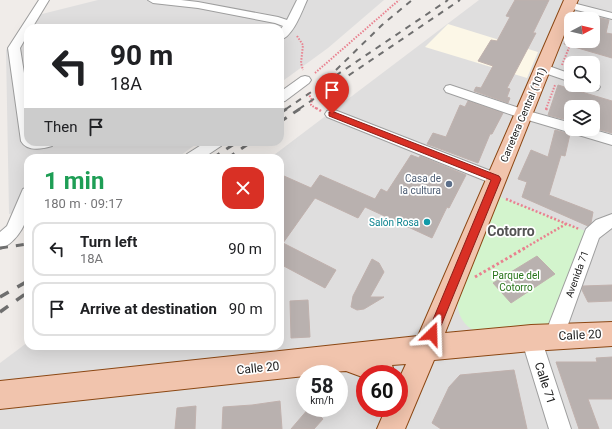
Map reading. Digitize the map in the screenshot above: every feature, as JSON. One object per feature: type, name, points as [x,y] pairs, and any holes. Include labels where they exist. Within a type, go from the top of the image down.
[{"type":"main road","name":"Carretera Central (101)","points":[[408,388],[426,348],[570,2]]},
{"type":"main road","name":"Calle 20","points":[[0,395],[426,348],[542,337],[612,334]]},
{"type":"main road","points":[[346,358],[366,365]]},
{"type":"street","points":[[29,24],[44,0]]},
{"type":"street","points":[[153,0],[198,5],[278,20],[290,26]]},
{"type":"street","points":[[284,33],[290,26],[302,0]]},
{"type":"street","points":[[570,2],[612,16]]},
{"type":"street","points":[[24,32],[14,48],[24,110]]},
{"type":"street","points":[[542,68],[564,76]]},
{"type":"street","points":[[284,95],[305,80]]},
{"type":"street","points":[[450,89],[523,114],[564,126]]},
{"type":"street","points":[[332,114],[493,186]]},
{"type":"street","points":[[599,136],[612,140]]},
{"type":"street","points":[[198,154],[210,146]]},
{"type":"street","points":[[0,242],[21,229],[24,214]]},
{"type":"street","points":[[592,234],[602,225],[612,221]]},
{"type":"street","name":"Avenida 71","points":[[542,337],[592,234]]},
{"type":"street","name":"Calle 71","points":[[542,337],[560,429]]},
{"type":"path","points":[[305,80],[325,66],[399,0]]},
{"type":"path","points":[[493,186],[566,224],[592,234]]},
{"type":"path","points":[[449,292],[566,224]]},
{"type":"shaded area","points":[[98,0],[384,0],[328,48],[284,80],[284,24],[25,24],[30,17]]},
{"type":"shaded area","points":[[479,0],[612,0],[612,429],[0,429],[0,363],[24,345],[24,350],[284,350],[284,154],[275,154]]},
{"type":"shaded area","points":[[448,24],[538,52],[527,78],[425,47]]},
{"type":"shaded area","points":[[24,25],[24,146],[194,146],[182,154],[24,154],[24,212],[9,214],[6,50]]},
{"type":"green space","name":"Parque del Cotorro","points":[[500,197],[585,231],[550,324],[482,332],[476,331],[465,324],[459,313],[459,295]]},
{"type":"building","points":[[515,0],[549,0],[533,33],[536,33],[507,88],[510,89],[507,97],[510,98],[508,103],[474,91],[476,87],[481,88],[493,66],[478,61],[491,40],[497,41],[510,17],[506,16]]},
{"type":"building","points":[[600,18],[609,20],[606,33],[612,34],[612,58],[578,48],[600,48]]},
{"type":"building","points":[[558,85],[564,87],[564,92],[582,92],[612,101],[612,133],[600,130],[600,100],[564,100],[564,119],[548,115]]},
{"type":"building","points":[[468,101],[503,113],[492,134],[490,134],[478,163],[427,144],[433,133],[446,137],[460,105],[465,107]]},
{"type":"building","points":[[555,130],[564,132],[564,136],[570,136],[565,156],[561,155],[549,195],[593,212],[591,223],[588,226],[522,197],[527,182],[518,179],[531,150],[548,157]]},
{"type":"building","points":[[411,155],[419,158],[420,156],[466,175],[449,208],[447,207],[432,238],[365,207],[358,218],[315,198],[284,242],[284,176],[311,188],[320,175],[375,199],[381,189],[387,192]]},
{"type":"building","points":[[284,244],[336,270],[325,288],[284,266]]},
{"type":"building","points":[[537,256],[555,274],[511,303],[493,283]]},
{"type":"building","points":[[372,259],[379,263],[384,272],[370,297],[384,297],[364,309],[357,310],[351,307],[353,296]]},
{"type":"building","points":[[612,285],[612,301],[588,302],[582,290],[583,286]]},
{"type":"building","points":[[308,300],[310,337],[291,338],[290,301]]},
{"type":"building","points":[[612,357],[612,399],[588,399],[599,429],[579,429],[556,362],[597,362],[596,358]]},
{"type":"building","points":[[514,370],[527,429],[441,429],[432,423],[449,387],[460,375]]},
{"type":"building","points":[[280,401],[282,429],[222,429],[223,407]]},
{"type":"building","points":[[196,406],[195,429],[175,429],[177,408]]},
{"type":"building","points":[[301,417],[321,417],[323,419],[314,429],[291,429]]},
{"type":"railway","points":[[336,70],[382,25],[412,0]]},
{"type":"railway","points":[[286,109],[448,0]]},
{"type":"railway","points":[[299,109],[460,0]]},
{"type":"railway","points":[[284,110],[288,108]]},
{"type":"railway","points":[[284,119],[301,108]]},
{"type":"railway","points":[[219,154],[231,146]]},
{"type":"railway","points":[[234,154],[245,146]]},
{"type":"railway","points":[[0,248],[24,245]]},
{"type":"railway","points":[[0,297],[24,283]]},
{"type":"railway","points":[[0,312],[24,295]]},
{"type":"place","name":"Casa de la cultura","points":[[449,184]]},
{"type":"place","name":"Salón Rosa","points":[[427,222]]},
{"type":"district","name":"Cotorro","points":[[511,231]]},
{"type":"route","points":[[332,114],[496,179],[432,334]]}]
